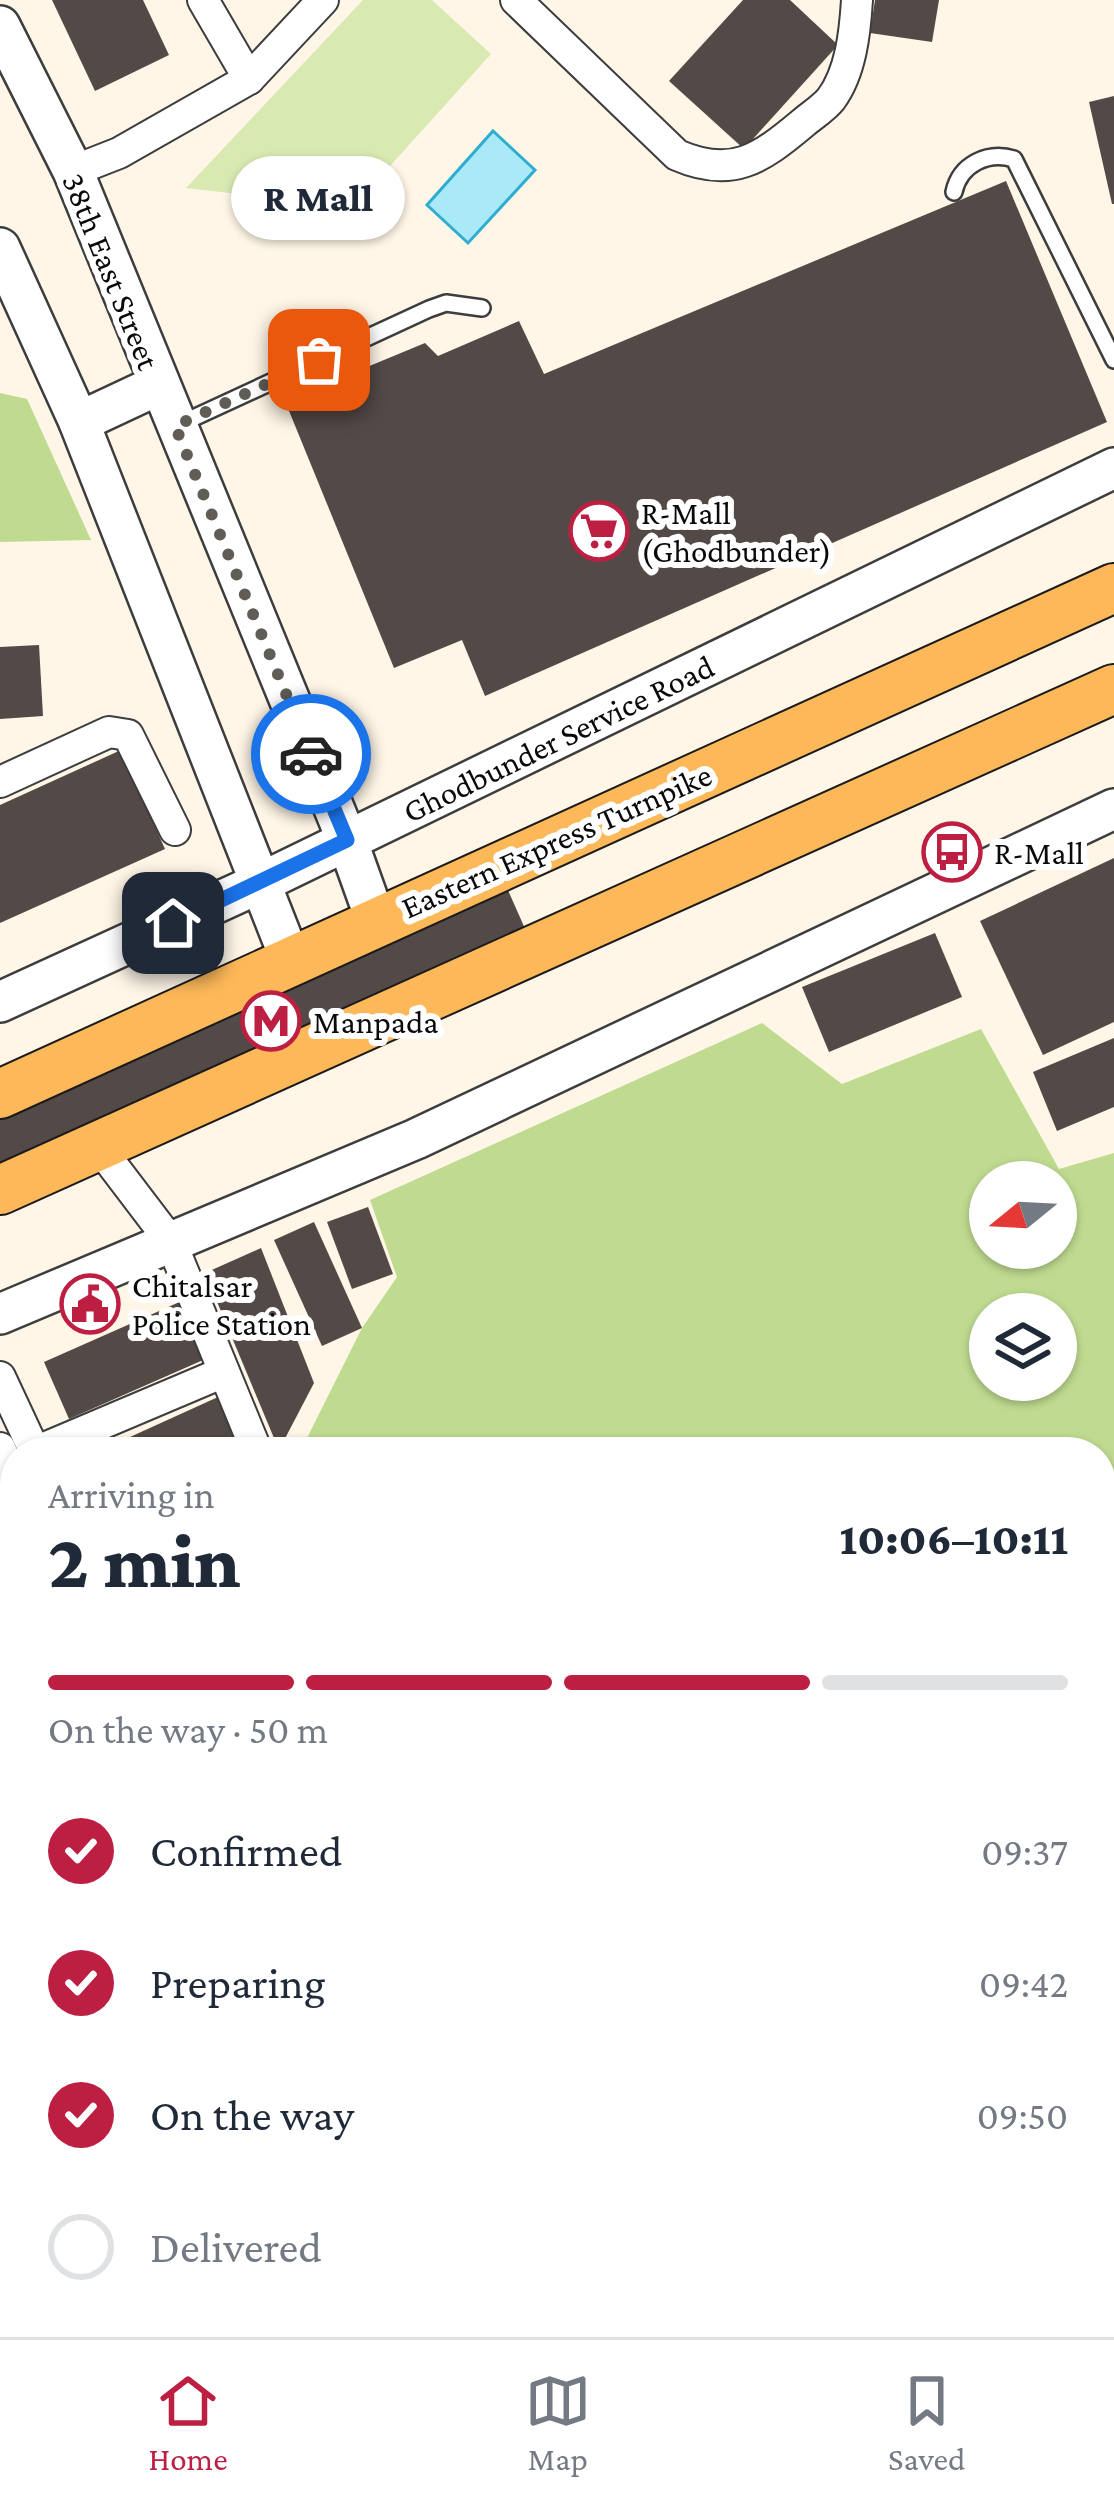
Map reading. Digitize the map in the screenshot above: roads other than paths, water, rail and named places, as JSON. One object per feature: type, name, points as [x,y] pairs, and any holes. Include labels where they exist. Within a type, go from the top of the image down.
[{"type":"main road","name":"Eastern Express Turnpike","points":[[0,1094],[1114,588]]},
{"type":"main road","points":[[0,1190],[1114,689]]},
{"type":"street","points":[[203,0],[249,79]]},
{"type":"street","points":[[74,171],[119,153],[249,79],[323,0]]},
{"type":"street","points":[[516,0],[677,155],[704,166],[730,166],[769,151],[832,98],[855,40],[857,0]]},
{"type":"street","name":"38th East Street","points":[[0,26],[74,171],[376,921]]},
{"type":"street","points":[[0,248],[79,422],[291,961]]},
{"type":"street","points":[[79,422],[158,385]]},
{"type":"street","name":"Ghodbunder Service Road","points":[[0,1002],[260,883],[1114,468]]},
{"type":"street","points":[[0,782],[109,732],[128,735],[175,830]]},
{"type":"street","points":[[0,1314],[416,1139],[1114,809]]},
{"type":"street","points":[[98,1147],[171,1242],[251,1437]]},
{"type":"street","points":[[70,1437],[224,1372]]},
{"type":"street","points":[[0,1377],[28,1437]]},
{"type":"lane","points":[[954,192],[957,178],[978,161],[989,155],[1014,159],[1114,361]]},
{"type":"lane","points":[[175,426],[429,309],[446,304],[482,308]]},
{"type":"water","points":[[493,131],[535,170],[468,243],[427,205]]},
{"type":"place","name":"R Mall","points":[[319,360]]},
{"type":"place","name":"R-Mall (Ghodbunder)","points":[[599,531]]},
{"type":"place","name":"R-Mall","points":[[952,852]]},
{"type":"place","name":"Manpada","points":[[271,1021]]},
{"type":"place","name":"Chitalsar Police Station","points":[[90,1304]]}]
